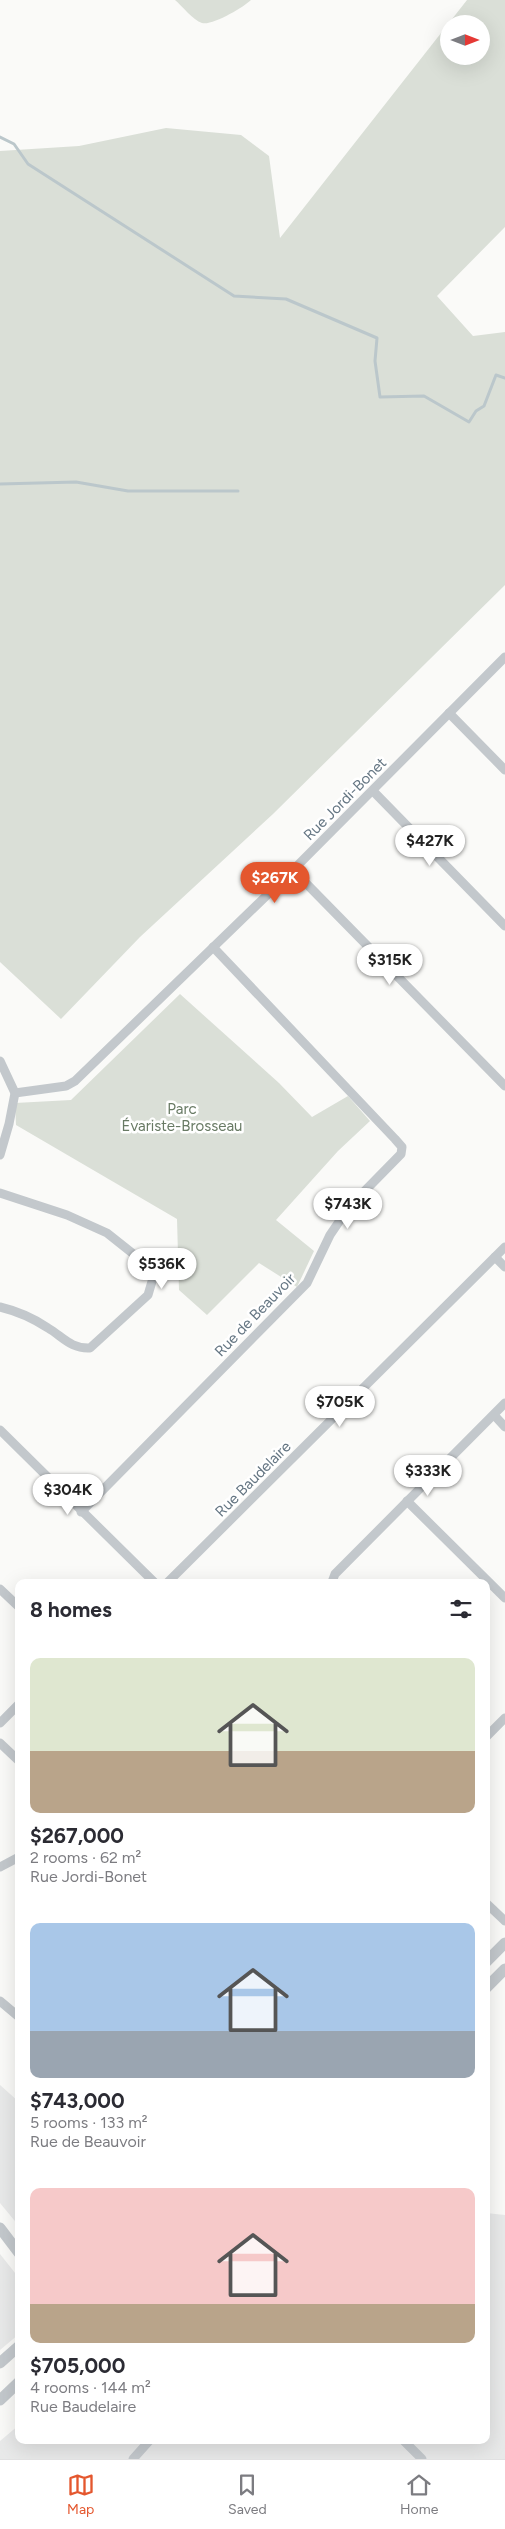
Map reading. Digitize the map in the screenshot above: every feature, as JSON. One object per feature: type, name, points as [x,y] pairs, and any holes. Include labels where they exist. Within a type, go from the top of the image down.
[{"type":"street","name":"Rue Jordi-Bonet","points":[[14,1093],[66,1086],[74,1081],[293,870],[505,657]]},
{"type":"street","points":[[449,713],[505,770]]},
{"type":"street","points":[[373,791],[505,926]]},
{"type":"street","points":[[293,870],[505,1086]]},
{"type":"street","name":"Rue de Beauvoir","points":[[80,1512],[307,1283],[330,1236],[349,1207],[401,1154],[402,1147],[395,1138],[213,947]]},
{"type":"street","points":[[0,1061],[14,1093],[9,1124],[0,1155]]},
{"type":"street","points":[[0,1193],[68,1215],[107,1233],[146,1264],[153,1278],[148,1295],[90,1348],[79,1349],[48,1328],[14,1310],[0,1307]]},
{"type":"street","name":"Rue Baudelaire","points":[[171,1579],[505,1246]]},
{"type":"street","points":[[495,1257],[505,1267]]},
{"type":"street","points":[[333,1579],[335,1574],[505,1403]]},
{"type":"street","points":[[494,1414],[505,1427]]},
{"type":"street","points":[[0,1430],[80,1512],[151,1579]]},
{"type":"street","points":[[407,1501],[486,1579]]},
{"type":"street","points":[[490,1583],[505,1598]]},
{"type":"street","points":[[0,1589],[15,1603]]},
{"type":"street","points":[[0,1723],[15,1708]]},
{"type":"street","points":[[490,1733],[505,1718]]},
{"type":"street","points":[[0,1743],[15,1757]]},
{"type":"street","points":[[0,1868],[15,1859]]},
{"type":"street","points":[[490,1907],[505,1921]]},
{"type":"street","points":[[490,1958],[505,1943]]},
{"type":"street","points":[[490,1984],[505,1968]]},
{"type":"street","points":[[0,2001],[15,2014]]},
{"type":"street","points":[[0,2228],[15,2249]]},
{"type":"street","points":[[0,2363],[15,2350]]},
{"type":"street","points":[[0,2400],[15,2386]]},
{"type":"street","points":[[132,2459],[146,2444]]},
{"type":"street","points":[[407,2444],[422,2459]]},
{"type":"shaded area","points":[[0,2085],[15,2098],[15,2221],[0,2203]]},
{"type":"shaded area","points":[[490,2213],[505,2215],[505,2459],[0,2459],[0,2441],[15,2428],[15,2444],[490,2444]]},
{"type":"shaded area","points":[[0,2254],[15,2273],[15,2337],[0,2350]]},
{"type":"green space","points":[[175,0],[251,0],[228,15],[213,22],[202,23]]},
{"type":"green space","points":[[467,0],[505,0],[505,227],[437,296],[473,336],[505,332],[505,585],[273,814],[140,937],[61,1019],[0,962],[0,151],[79,146],[166,128],[241,135],[269,156],[280,238],[440,34],[440,65],[490,65],[490,15],[455,15]]},
{"type":"green space","name":"Parc Évariste-Brosseau","points":[[180,994],[279,1083],[312,1117],[348,1096],[370,1121],[338,1151],[276,1220],[314,1251],[297,1287],[259,1263],[207,1315],[179,1290],[177,1219],[16,1125],[15,1103],[71,1100]]},
{"type":"waterway","points":[[0,137],[14,144],[28,164],[234,296],[286,299],[377,338],[375,361],[380,397],[424,396],[469,422],[476,411],[484,406],[496,375],[505,378]]},
{"type":"waterway","points":[[0,484],[76,482],[128,491],[238,491]]}]
